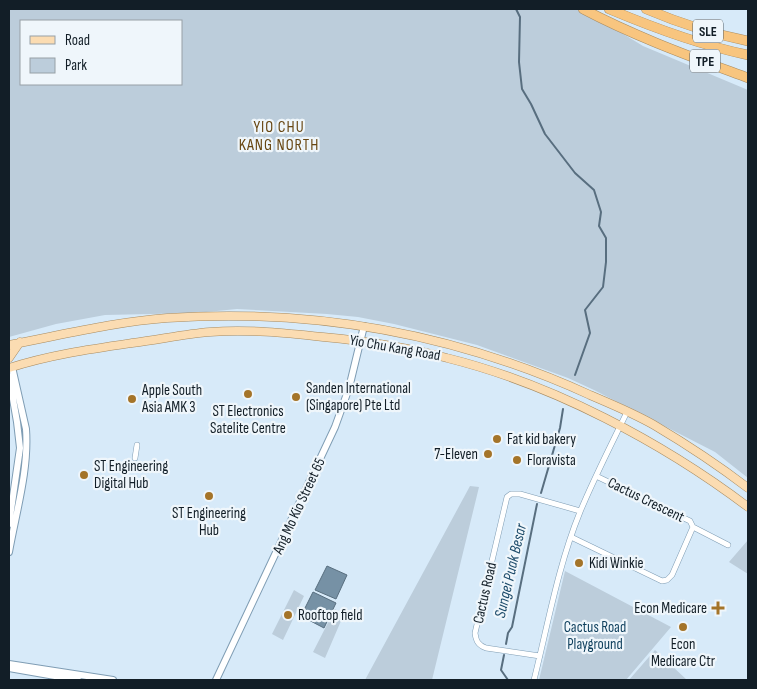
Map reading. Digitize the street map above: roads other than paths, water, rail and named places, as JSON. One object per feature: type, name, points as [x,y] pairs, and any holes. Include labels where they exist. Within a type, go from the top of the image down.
[{"type":"highway","name":"TPE","points":[[583,9],[661,45],[748,78]]},
{"type":"highway","name":"SLE","points":[[609,9],[664,32],[719,49],[748,55]]},
{"type":"highway","name":"SLE","points":[[646,9],[722,36],[748,41]]},
{"type":"main road","name":"Yio Chu Kang Road","points":[[9,344],[111,324],[167,318],[222,316],[292,318],[364,326],[451,344],[507,361],[577,389],[653,425],[748,488]]},
{"type":"main road","name":"Yio Chu Kang Road","points":[[10,363],[211,332],[280,332],[361,341],[448,358],[516,380],[620,425],[716,483],[748,507]]},
{"type":"main road","points":[[10,363],[20,342]]},
{"type":"street","name":"Ang Mo Kio Street 65","points":[[216,680],[335,427],[349,388],[364,326]]},
{"type":"street","points":[[9,524],[24,472],[26,440],[26,429],[10,363]]},
{"type":"street","points":[[9,376],[19,430],[20,448],[9,552]]},
{"type":"street","points":[[534,680],[552,603],[571,537],[596,476],[627,412]]},
{"type":"street","points":[[135,458],[137,445]]},
{"type":"street","name":"Cactus Crescent","points":[[596,476],[690,521],[693,527],[728,545]]},
{"type":"street","name":"Cactus Road","points":[[540,656],[486,648],[479,645],[476,638],[475,633],[507,497],[510,494],[520,494],[580,512]]},
{"type":"street","name":"Cactus Crescent","points":[[571,537],[662,581],[672,575],[693,527]]},
{"type":"street","points":[[9,664],[113,680]]},
{"type":"street","points":[[9,668],[78,680]]},
{"type":"waterway","name":"Sungei Puak Besar","points":[[516,9],[520,17],[519,62],[522,89],[545,134],[575,173],[594,190],[601,212],[599,226],[606,238],[603,287],[585,310],[590,333],[575,375]]},
{"type":"waterway","name":"Sungei Puak Besar","points":[[541,493],[560,428],[563,409]]},
{"type":"waterway","name":"Sungei Puak Besar","points":[[506,644],[508,633],[512,627],[537,504]]},
{"type":"waterway","name":"Sungei Puak Besar","points":[[504,655],[501,670],[508,680]]},
{"type":"place","name":"ST Electronics Satelite Centre","points":[[248,394]]},
{"type":"place","name":"Sanden International (Singapore) Pte Ltd","points":[[296,397]]},
{"type":"place","name":"Apple South Asia AMK 3","points":[[132,399]]},
{"type":"place","name":"Fat kid bakery","points":[[497,439]]},
{"type":"place","name":"7-Eleven","points":[[488,454]]},
{"type":"place","name":"Floravista","points":[[517,460]]},
{"type":"place","name":"ST Engineering Digital Hub","points":[[84,475]]},
{"type":"place","name":"ST Engineering Hub","points":[[209,496]]},
{"type":"place","name":"Kidi Winkie","points":[[579,563]]},
{"type":"place","name":"Econ Medicare","points":[[718,608]]},
{"type":"place","name":"Rooftop field","points":[[288,615]]},
{"type":"place","name":"Econ Medicare Ctr","points":[[683,627]]},
{"type":"district","name":"YIO CHU KANG NORTH","points":[[279,136]]},
{"type":"park label","name":"Cactus Road Playground","points":[[595,636]]}]
